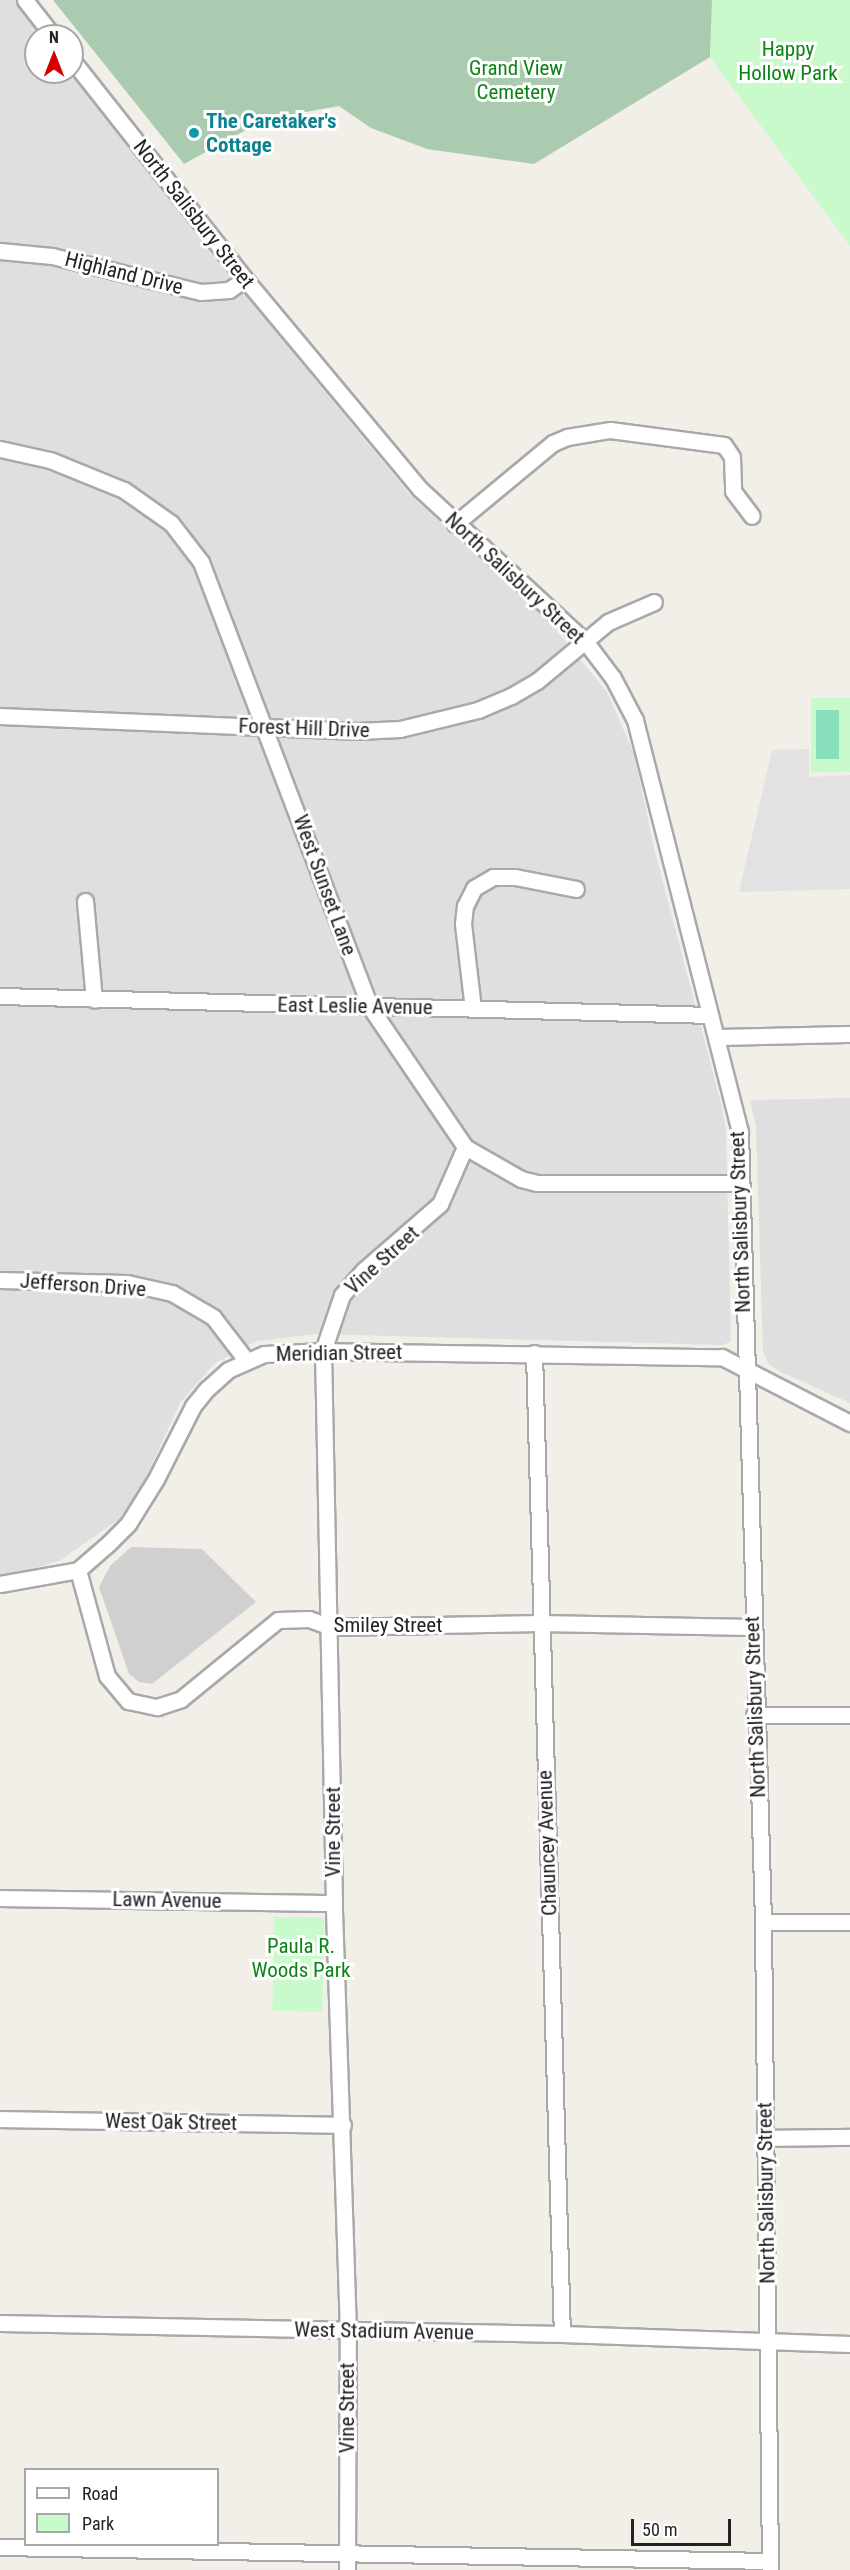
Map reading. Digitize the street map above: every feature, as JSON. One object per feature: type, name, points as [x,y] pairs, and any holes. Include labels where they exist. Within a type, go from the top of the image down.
[{"type":"street","points":[[24,0],[43,24]]},
{"type":"street","name":"North Salisbury Street","points":[[84,75],[245,279],[420,489],[455,524],[585,641],[613,678],[635,720],[740,1132],[754,1715],[763,1922],[769,2565]]},
{"type":"street","name":"Highland Drive","points":[[0,251],[52,256],[201,292],[229,290],[245,279]]},
{"type":"street","points":[[455,524],[553,443],[586,433],[610,430],[724,444],[732,457],[733,490],[752,516]]},
{"type":"street","name":"West Sunset Lane","points":[[0,449],[50,460],[98,477],[149,505],[171,523],[201,562],[266,726],[370,1007],[465,1147],[520,1179],[537,1183],[741,1183]]},
{"type":"street","name":"Forest Hill Drive","points":[[0,716],[266,726],[358,732],[433,723],[511,696],[608,622],[654,602]]},
{"type":"street","points":[[473,1009],[463,924],[465,906],[474,888],[493,877],[576,889]]},
{"type":"street","points":[[85,901],[94,1000]]},
{"type":"street","name":"East Leslie Avenue","points":[[0,996],[710,1015]]},
{"type":"street","points":[[716,1036],[850,1034]]},
{"type":"street","name":"Vine Street","points":[[346,2570],[348,2332],[334,1903],[331,1627],[323,1351],[342,1295],[364,1270],[440,1204],[465,1147]]},
{"type":"street","name":"Jefferson Drive","points":[[0,1280],[127,1283],[172,1293],[213,1317],[246,1360]]},
{"type":"street","name":"Meridian Street","points":[[0,1584],[35,1580],[78,1570],[128,1524],[200,1398],[228,1370],[246,1360],[264,1354],[323,1351],[722,1357],[734,1361],[745,1371],[850,1423]]},
{"type":"street","name":"Chauncey Avenue","points":[[534,1353],[562,2334]]},
{"type":"street","name":"Smiley Street","points":[[78,1570],[107,1676],[128,1701],[158,1707],[181,1699],[278,1620],[309,1619],[331,1627],[540,1623],[752,1627]]},
{"type":"street","points":[[754,1715],[850,1716]]},
{"type":"street","name":"Lawn Avenue","points":[[0,1898],[334,1903]]},
{"type":"street","points":[[763,1922],[850,1922]]},
{"type":"street","name":"West Oak Street","points":[[0,2119],[343,2125]]},
{"type":"street","points":[[765,2138],[850,2137]]},
{"type":"street","points":[[0,2310],[25,2324]]},
{"type":"street","name":"West Stadium Avenue","points":[[0,2323],[348,2332],[562,2334],[850,2343]]},
{"type":"street","points":[[0,2547],[347,2553],[769,2565]]},
{"type":"shaded area","points":[[0,0],[13,0],[32,24],[24,24],[24,84],[79,84],[212,255],[411,496],[549,621],[607,692],[634,754],[655,852],[721,1103],[726,1130],[731,1341],[723,1345],[316,1334],[257,1341],[214,1364],[180,1403],[141,1488],[119,1519],[61,1560],[17,1574],[0,1575]]},
{"type":"shaded area","points":[[809,749],[809,777],[850,775],[850,889],[739,892],[772,750]]},
{"type":"shaded area","points":[[850,1098],[850,1403],[779,1371],[769,1364],[763,1352],[756,1126],[750,1100]]},
{"type":"shaded area","points":[[131,1547],[202,1549],[256,1602],[152,1684],[139,1682],[129,1674],[99,1587],[110,1566]]},
{"type":"green space","name":"Grand View Cemetery","points":[[53,0],[713,0],[710,57],[534,164],[427,149],[371,128],[339,106],[266,119],[184,164],[84,39],[84,24],[72,24]]},
{"type":"green space","name":"Happy Hollow Park","points":[[712,0],[850,0],[850,246],[710,57]]},
{"type":"green space","points":[[811,698],[850,698],[850,772],[811,772]]},
{"type":"green space","points":[[816,710],[839,710],[839,759],[816,759]]},
{"type":"green space","name":"Paula R. Woods Park","points":[[274,1917],[324,1918],[322,2012],[272,2011]]},
{"type":"place","name":"The Caretaker's Cottage","points":[[194,133]]}]
